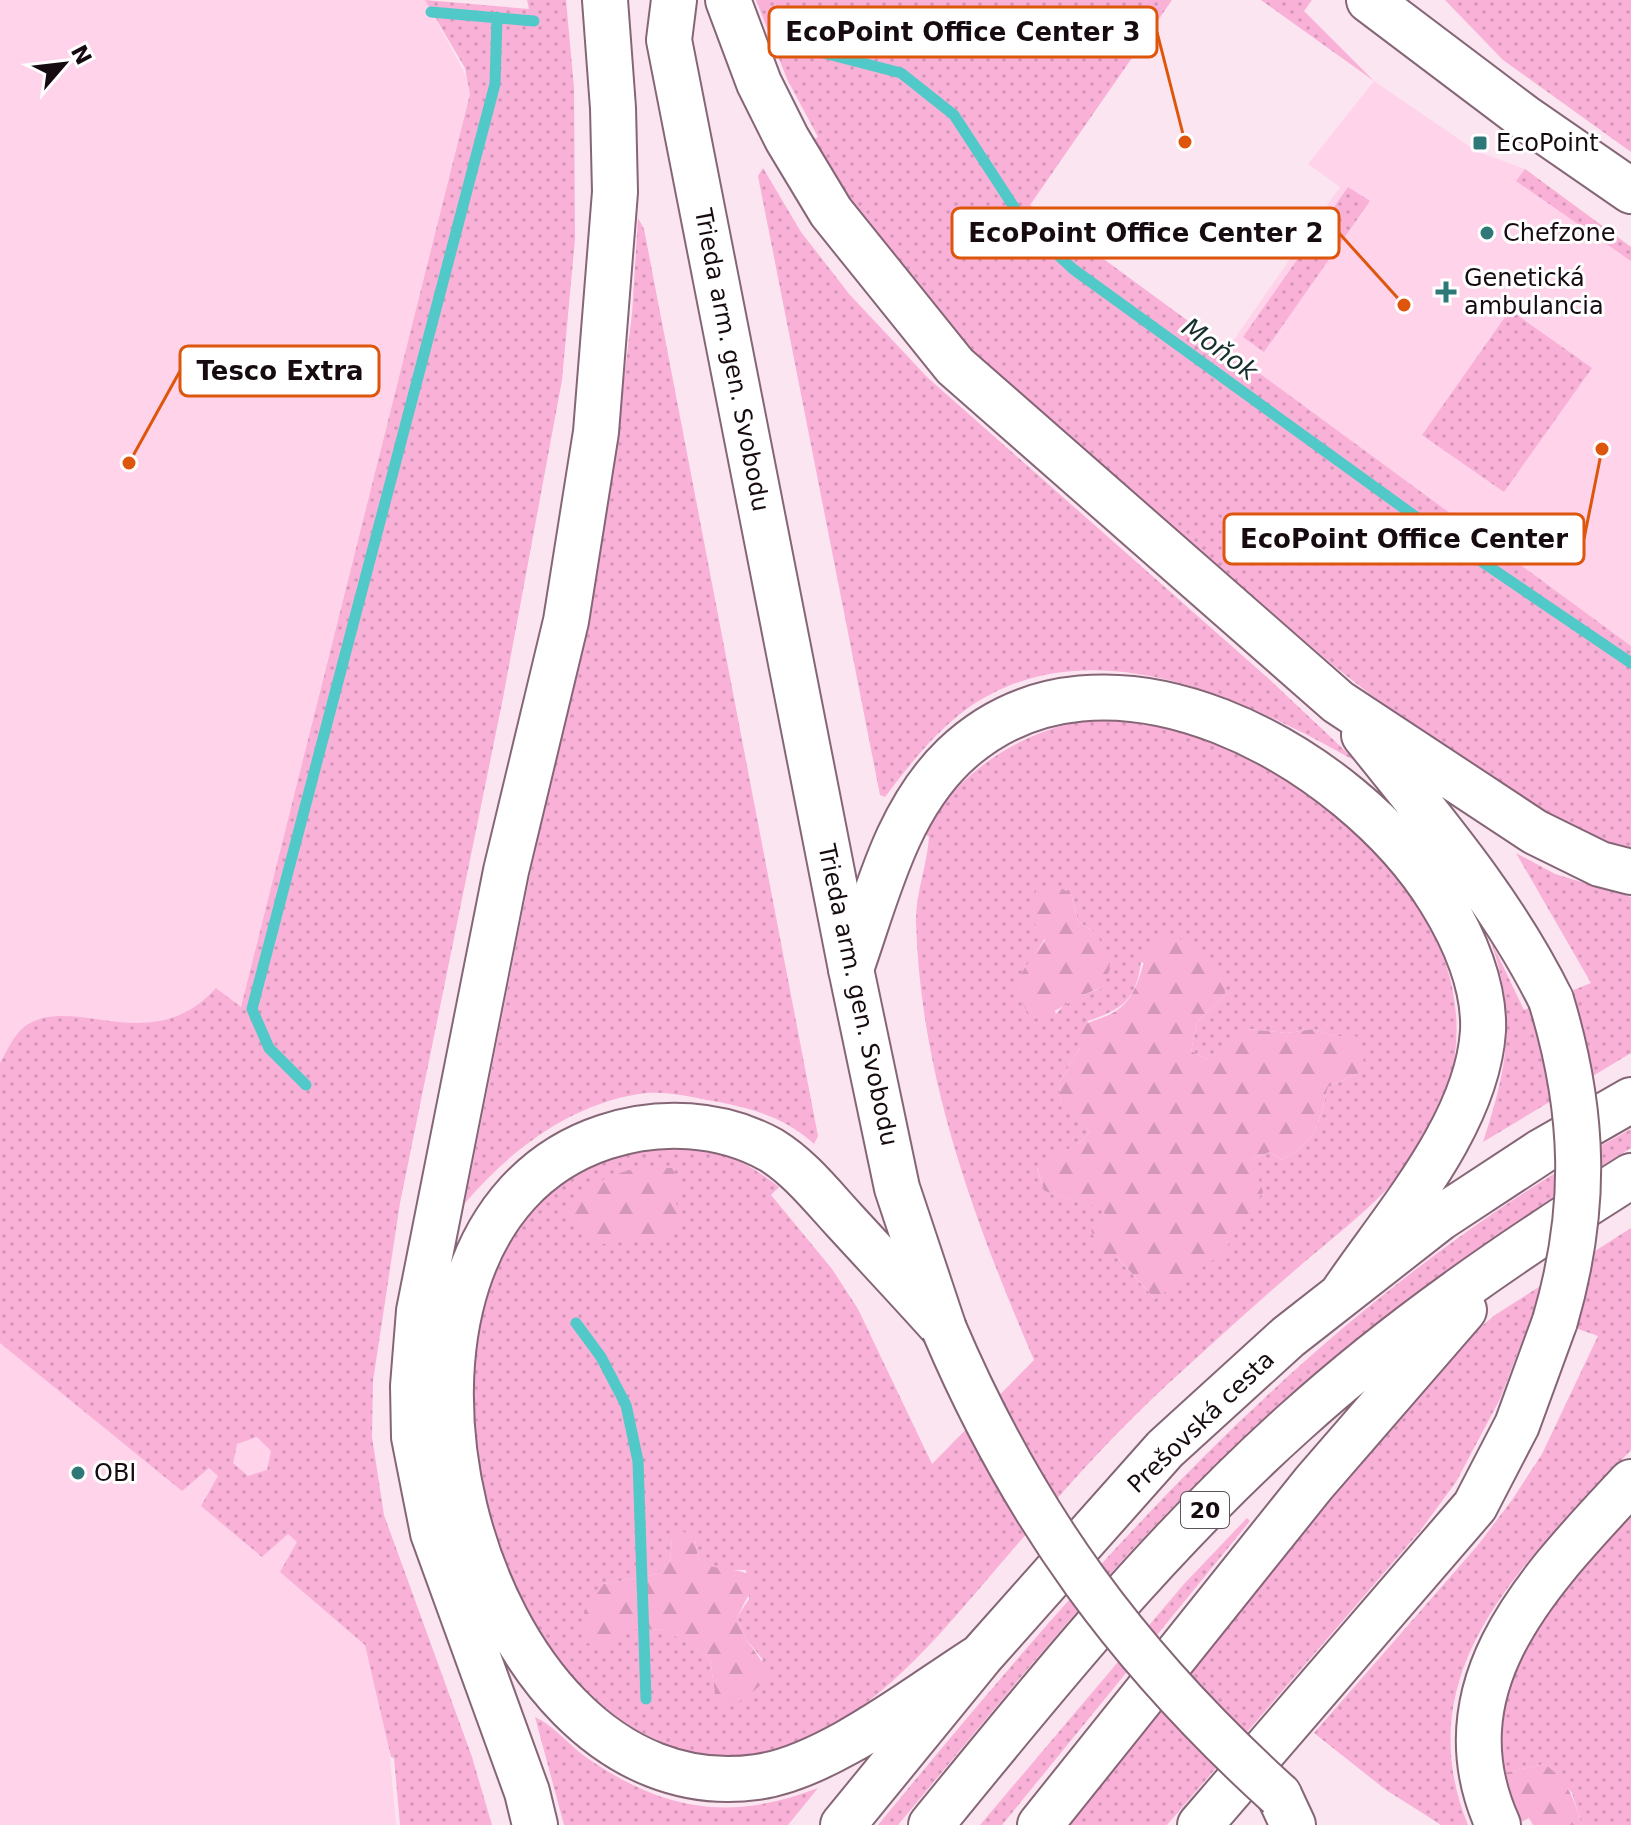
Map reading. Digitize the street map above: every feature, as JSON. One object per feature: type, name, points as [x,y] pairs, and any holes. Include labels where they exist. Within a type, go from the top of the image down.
[{"type":"main road","points":[[535,1825],[527,1792],[433,1533],[414,1437],[413,1386],[422,1296],[506,871],[566,621],[596,432],[615,192],[605,0]]},
{"type":"main road","name":"Trieda arm. gen. Svobodu","points":[[645,0],[672,20],[851,969],[897,1188],[944,1329],[1008,1465],[1055,1542],[1110,1619],[1161,1679],[1286,1810],[1318,1825]]},
{"type":"main road","points":[[728,0],[759,83],[787,139],[831,212],[955,366],[1338,702],[1535,832],[1600,864],[1631,872]]},
{"type":"main road","points":[[1369,0],[1524,117],[1631,191]]},
{"type":"main road","points":[[851,969],[900,830],[923,792],[955,755],[989,730],[1017,716],[1091,697],[1135,700],[1200,715],[1294,755],[1343,789],[1387,829],[1424,873],[1456,925],[1471,965],[1483,1029],[1474,1086],[1452,1133],[1342,1294]]},
{"type":"main road","points":[[1200,1825],[1475,1506],[1517,1425],[1569,1273],[1580,1177],[1578,1126],[1571,1076],[1551,1000],[1528,954],[1483,884],[1338,702]]},
{"type":"main road","name":"Prešovská cesta","points":[[843,1825],[981,1656],[1165,1449],[1288,1337],[1440,1218],[1542,1151],[1631,1100]]},
{"type":"main road","points":[[944,1329],[805,1178],[773,1152],[718,1130],[660,1126],[621,1132],[588,1143],[552,1161],[524,1185],[500,1213],[482,1245],[464,1298],[450,1369],[451,1429],[462,1498],[475,1543],[506,1618],[542,1675],[582,1718],[613,1743],[648,1761],[688,1776],[727,1779],[758,1777],[795,1768],[840,1745],[981,1656]]},
{"type":"main road","name":"20","points":[[931,1825],[1052,1676],[1174,1541],[1293,1423],[1405,1330],[1525,1243],[1631,1176]]},
{"type":"main road","points":[[1040,1825],[1314,1483],[1525,1243]]},
{"type":"main road","points":[[1498,1825],[1481,1773],[1478,1729],[1484,1685],[1503,1641],[1536,1589],[1631,1482]]},
{"type":"shaded area","points":[[0,0],[425,0],[469,81],[470,93],[241,1008],[269,1402],[365,1645],[388,1737],[396,1825],[0,1825]]},
{"type":"shaded area","points":[[1374,81],[1476,151],[1525,169],[1631,247],[1631,646],[1226,351],[1340,187],[1308,164]]},
{"type":"green space","points":[[425,0],[529,9],[527,0],[566,0],[574,88],[575,239],[562,380],[503,698],[400,1203],[373,1381],[372,1437],[384,1515],[472,1757],[492,1825],[400,1825],[394,1758],[391,1757],[365,1645],[280,1572],[297,1542],[288,1534],[262,1557],[201,1506],[218,1476],[209,1468],[182,1491],[0,1343],[0,1063],[20,1031],[44,1018],[65,1016],[139,1023],[165,1020],[191,1009],[216,988],[241,1007],[470,94],[465,68]],"holes":[[[257,1437],[271,1451],[267,1470],[248,1476],[233,1463],[237,1444]]]},
{"type":"green space","points":[[756,0],[1172,0],[1030,205],[1631,646],[1631,852],[1556,824],[1430,741],[1334,666],[1035,412],[947,325],[804,145],[818,137],[787,79]]},
{"type":"green space","points":[[1261,0],[1312,0],[1304,11],[1374,81]]},
{"type":"green space","points":[[1445,0],[1631,0],[1631,152],[1503,60]]},
{"type":"green space","points":[[763,168],[801,232],[850,295],[928,378],[1269,679],[1357,762],[1266,715],[1217,695],[1166,680],[1115,671],[1064,672],[1015,683],[968,708],[934,738],[885,797],[880,795],[758,176]]},
{"type":"green space","points":[[1525,169],[1631,247],[1631,261],[1516,181]]},
{"type":"green space","points":[[1348,187],[1370,201],[1264,352],[1243,337]]},
{"type":"green space","points":[[638,218],[644,229],[818,1136],[814,1144],[770,1116],[719,1102],[664,1093],[619,1098],[593,1106],[545,1131],[502,1164],[465,1203],[617,435],[632,314]]},
{"type":"green space","points":[[1510,310],[1592,368],[1504,492],[1422,435]]},
{"type":"green space","points":[[1100,717],[1141,722],[1221,745],[1295,783],[1360,834],[1411,895],[1445,960],[1457,1028],[1454,1063],[1444,1099],[1416,1155],[1385,1192],[1144,1406],[1072,1482],[937,1637],[892,1682],[841,1721],[783,1748],[749,1755],[716,1756],[684,1750],[653,1738],[598,1702],[552,1652],[522,1611],[491,1537],[471,1454],[466,1393],[487,1296],[501,1251],[517,1223],[535,1202],[607,1159],[659,1147],[680,1146],[700,1148],[740,1162],[779,1187],[771,1195],[832,1269],[858,1309],[932,1464],[1034,1360],[971,1200],[939,1091],[920,978],[916,921],[929,837],[922,831],[957,787],[999,754],[1022,741],[1072,723]],"holes":[[[1071,894],[1078,921],[1095,933],[1102,988],[1067,1001],[1056,1014],[1035,955]],[[1141,962],[1225,995],[1197,1022],[1191,1051],[1207,1059],[1249,1029],[1287,1033],[1313,1029],[1334,1036],[1355,1036],[1359,1073],[1328,1087],[1318,1122],[1302,1146],[1281,1160],[1270,1152],[1252,1159],[1155,1299],[1092,1230],[1107,1216],[1099,1207],[1044,1191],[1037,1168],[1082,1141],[1090,1132],[1061,1104],[1059,1083],[1081,1046],[1088,1021],[1126,1001],[1139,975]],[[607,1177],[681,1186],[663,1238],[633,1239],[584,1197]],[[672,1539],[695,1540],[699,1562],[714,1570],[746,1570],[749,1599],[737,1617],[746,1639],[763,1660],[715,1694],[710,1658],[666,1630],[634,1629],[604,1584],[657,1574],[670,1560]]]},
{"type":"green space","points":[[1516,853],[1555,874],[1631,897],[1631,1053],[1483,1142],[1498,1089],[1506,1041],[1504,992],[1490,939],[1524,1010],[1591,983]]},
{"type":"green space","points":[[1051,882],[1071,894],[1078,921],[1095,933],[1107,951],[1110,969],[1102,988],[1033,1019],[1019,995],[1018,986],[1024,970],[1045,940],[1030,916],[1036,891]]},
{"type":"green space","points":[[1174,936],[1210,957],[1224,983],[1225,995],[1197,1022],[1191,1051],[1207,1059],[1248,1029],[1287,1033],[1313,1029],[1334,1036],[1356,1036],[1364,1058],[1359,1073],[1328,1087],[1318,1122],[1302,1146],[1281,1160],[1270,1152],[1252,1159],[1263,1192],[1222,1254],[1155,1299],[1117,1257],[1101,1253],[1091,1230],[1107,1216],[1098,1207],[1044,1191],[1037,1167],[1082,1141],[1090,1132],[1061,1105],[1059,1083],[1081,1046],[1076,1030],[1111,1014],[1124,1004],[1135,988],[1152,940]]},
{"type":"green space","points":[[1631,1129],[1631,1148],[1466,1257],[1362,1336],[1263,1420],[1172,1508],[1090,1596],[898,1825],[878,1825],[1045,1627],[1132,1531],[1221,1440],[1314,1353],[1413,1272],[1518,1197]]},
{"type":"green space","points":[[672,1168],[681,1187],[676,1203],[683,1222],[663,1238],[602,1244],[577,1232],[565,1208],[607,1177],[633,1169]]},
{"type":"green space","points":[[1631,1228],[1631,1450],[1519,1573],[1488,1617],[1465,1664],[1452,1714],[1452,1767],[1468,1825],[1441,1825],[1386,1790],[1314,1733],[1478,1545],[1542,1454],[1598,1336],[1533,1313],[1500,1399],[1456,1482],[1420,1531],[1167,1825],[1065,1825],[1336,1481],[1463,1342],[1495,1315]]},
{"type":"green space","points":[[1631,1511],[1631,1825],[1582,1825],[1572,1793],[1544,1764],[1503,1773],[1502,1732],[1508,1694],[1519,1660],[1536,1628],[1579,1569]]},
{"type":"green space","points":[[1247,1518],[1250,1521],[1002,1825],[980,1825],[1184,1584]]},
{"type":"green space","points":[[683,1531],[695,1540],[699,1562],[744,1572],[757,1579],[737,1617],[746,1639],[772,1676],[742,1700],[725,1708],[715,1694],[710,1658],[665,1630],[634,1629],[605,1648],[587,1643],[584,1611],[604,1584],[657,1574],[670,1560],[672,1539]]},
{"type":"green space","points":[[535,1717],[615,1776],[671,1800],[698,1806],[756,1805],[818,1788],[788,1825],[564,1825]]},
{"type":"green space","points":[[1544,1764],[1569,1791],[1582,1825],[1533,1825],[1529,1818],[1519,1823],[1503,1773]]},
{"type":"waterway","name":"Moňok","points":[[431,12],[534,21]]},
{"type":"waterway","points":[[306,1085],[269,1048],[252,1009],[495,84],[497,17]]},
{"type":"waterway","name":"Moňok","points":[[816,51],[901,73],[954,115],[1025,224],[1073,269],[1416,517],[1631,663]]},
{"type":"waterway","points":[[576,1323],[601,1357],[626,1405],[638,1461],[646,1699]]},
{"type":"place","name":"EcoPoint Office Center 3","points":[[1185,142]]},
{"type":"place","name":"EcoPoint","points":[[1480,143]]},
{"type":"place","name":"Chefzone","points":[[1487,233]]},
{"type":"place","name":"Genetická ambulancia","points":[[1446,292]]},
{"type":"place","name":"EcoPoint Office Center 2","points":[[1404,305]]},
{"type":"place","name":"EcoPoint Office Center","points":[[1602,449]]},
{"type":"place","name":"Tesco Extra","points":[[129,463]]},
{"type":"place","name":"OBI","points":[[78,1473]]}]
